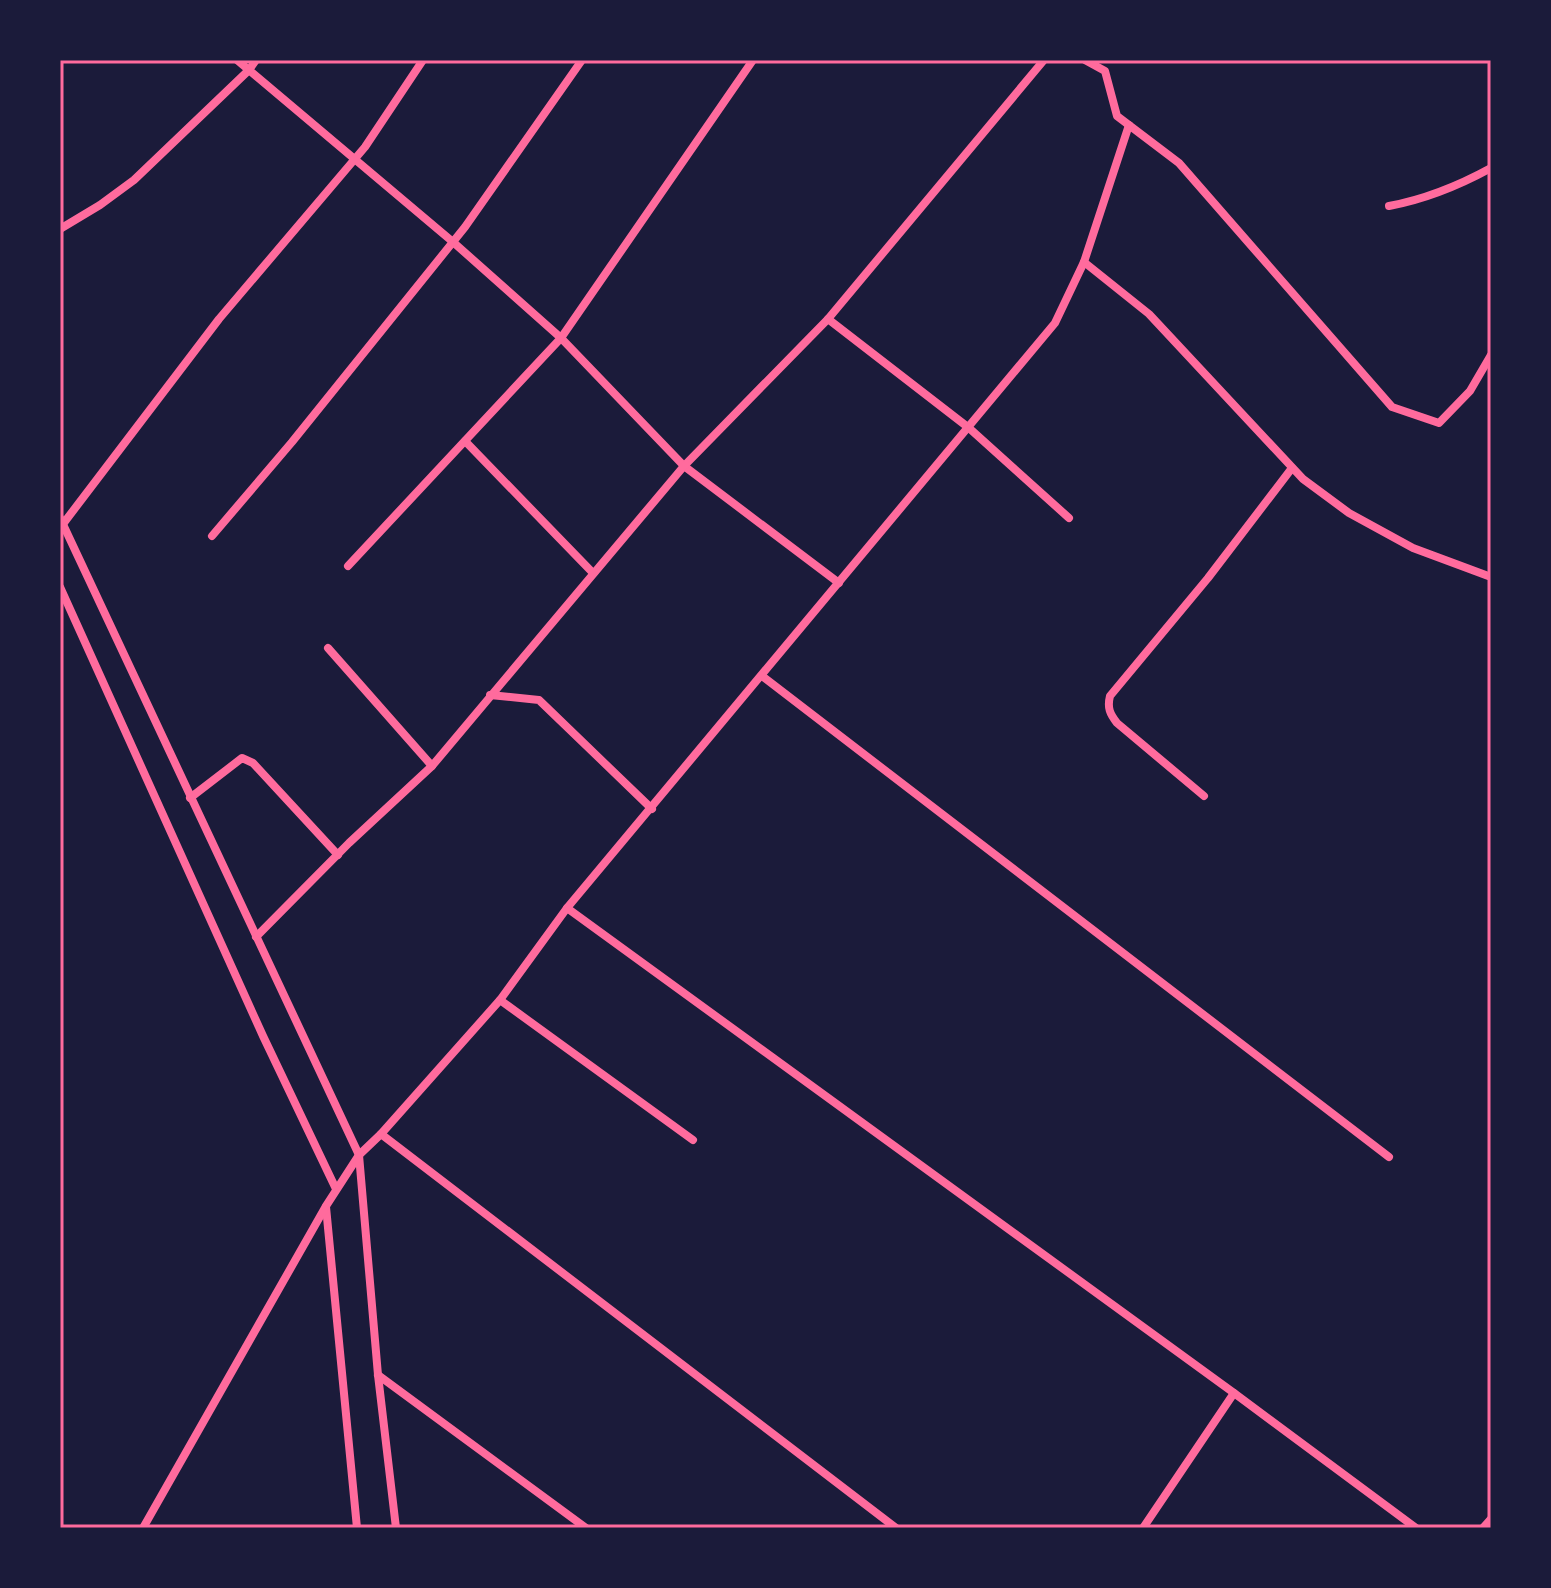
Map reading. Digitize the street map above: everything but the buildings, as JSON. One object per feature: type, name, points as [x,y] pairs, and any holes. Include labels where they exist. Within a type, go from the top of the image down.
[{"type":"street","points":[[237,60],[453,242],[561,338],[684,466],[839,583]]},
{"type":"street","points":[[60,229],[134,180],[256,60]]},
{"type":"street","points":[[396,1528],[378,1375],[359,1155],[62,521],[219,319],[354,159],[423,60]]},
{"type":"street","points":[[212,536],[453,242],[582,60]]},
{"type":"street","points":[[348,566],[561,338],[753,60]]},
{"type":"street","points":[[256,937],[432,766],[684,466],[828,319],[1044,60]]},
{"type":"street","points":[[1085,60],[1105,71],[1117,116],[1179,163],[1392,407],[1439,423],[1470,391],[1491,355]]},
{"type":"street","points":[[143,1528],[326,1206],[359,1155],[500,1000],[567,908],[1055,323],[1084,262],[1129,125]]},
{"type":"street","points":[[1389,206],[1414,202],[1451,189],[1491,168]]},
{"type":"street","points":[[1084,262],[1149,314],[1292,468],[1349,513],[1413,548],[1491,577]]},
{"type":"street","points":[[828,319],[969,428],[1069,518]]},
{"type":"street","points":[[465,441],[593,573]]},
{"type":"street","points":[[1204,796],[1117,723],[1110,714],[1108,703],[1110,696],[1208,578],[1292,468]]},
{"type":"street","points":[[60,587],[263,1036],[336,1189]]},
{"type":"street","points":[[328,648],[432,766]]},
{"type":"street","points":[[762,676],[1389,1157]]},
{"type":"street","points":[[490,695],[539,700],[652,809]]},
{"type":"street","points":[[190,798],[242,758],[253,763],[338,855]]},
{"type":"street","points":[[567,908],[1416,1528]]},
{"type":"street","points":[[500,1000],[693,1140]]},
{"type":"street","points":[[381,1134],[896,1528]]},
{"type":"street","points":[[326,1206],[357,1528]]},
{"type":"street","points":[[378,1375],[586,1528]]},
{"type":"street","points":[[1143,1528],[1234,1393]]},
{"type":"street","points":[[1483,1528],[1491,1519]]}]
